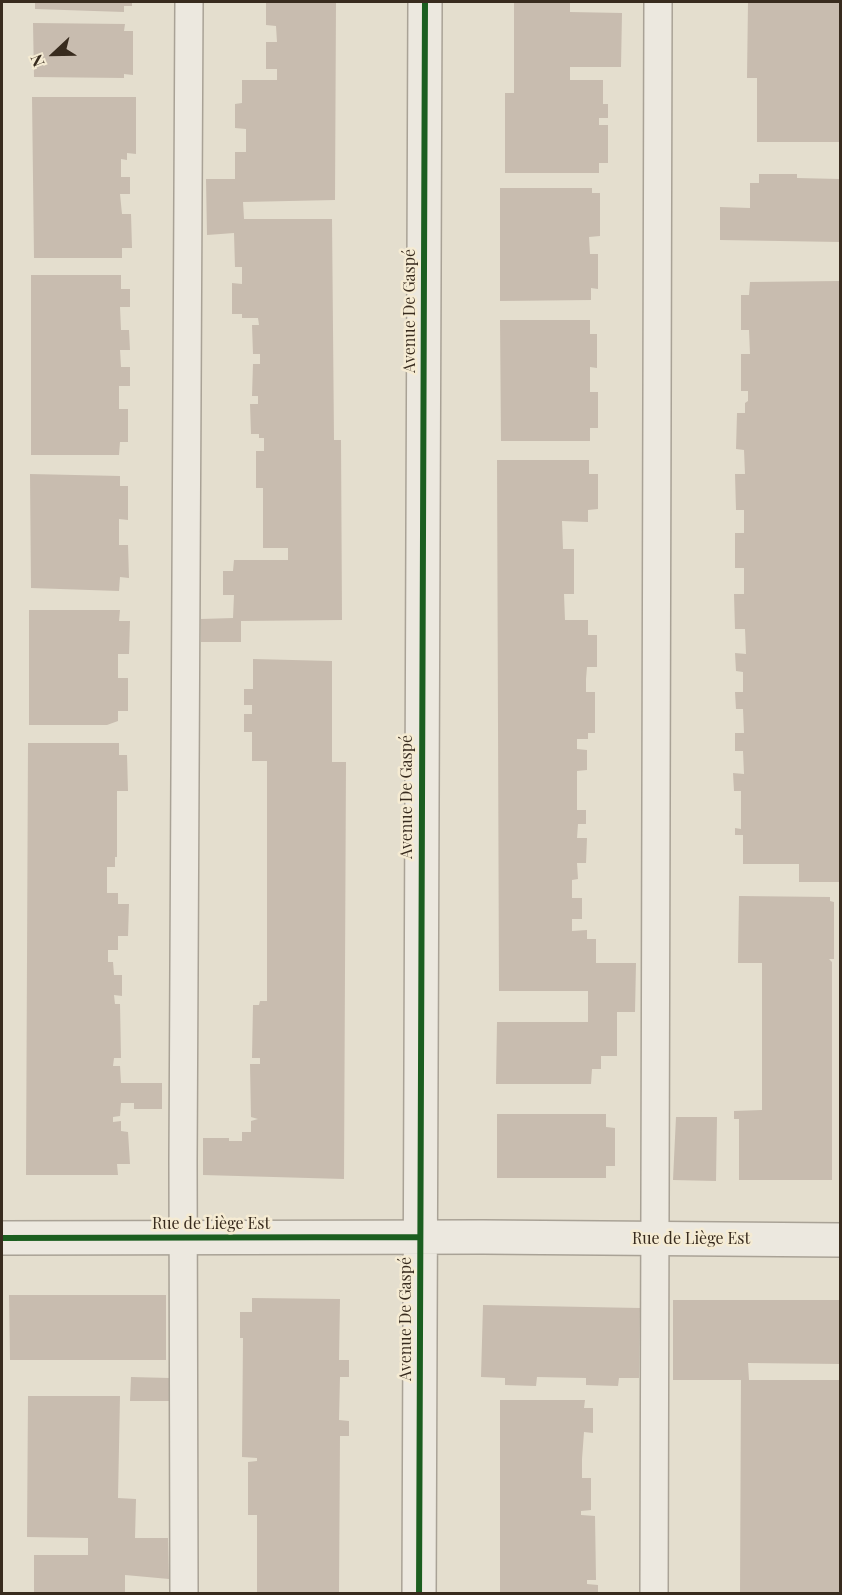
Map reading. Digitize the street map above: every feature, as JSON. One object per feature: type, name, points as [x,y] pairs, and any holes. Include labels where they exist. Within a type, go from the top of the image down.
[{"type":"street","name":"Avenue De Gaspé","points":[[418,1593],[425,2]]},
{"type":"street","name":"Rue de Liège Est","points":[[2,1238],[840,1240]]},
{"type":"lane","points":[[184,1593],[189,2]]},
{"type":"lane","points":[[654,1593],[658,2]]},
{"type":"building","points":[[35,2],[132,2],[132,6],[124,6],[124,12],[35,9]]},
{"type":"building","points":[[266,2],[336,2],[335,200],[243,202],[244,219],[332,219],[334,440],[341,440],[342,620],[241,621],[241,642],[201,642],[201,619],[233,618],[234,595],[223,595],[223,571],[233,571],[234,560],[288,560],[288,548],[263,548],[263,488],[256,488],[256,451],[264,451],[264,438],[259,438],[259,434],[251,434],[250,404],[258,404],[258,396],[252,396],[253,364],[260,364],[260,354],[253,354],[252,325],[259,325],[258,318],[242,318],[242,314],[232,314],[232,283],[242,284],[242,267],[235,267],[234,233],[207,235],[206,179],[235,179],[235,152],[246,152],[246,129],[235,128],[235,104],[242,103],[242,80],[277,80],[277,69],[266,69],[266,42],[277,42],[276,26],[266,25]]},
{"type":"building","points":[[514,2],[570,2],[570,12],[622,13],[621,67],[570,67],[570,80],[603,80],[603,104],[608,104],[608,118],[599,118],[599,125],[608,125],[608,163],[599,163],[599,173],[505,173],[505,93],[514,93]]},
{"type":"building","points":[[748,2],[840,2],[840,142],[757,142],[757,78],[747,78]]},
{"type":"building","points":[[33,23],[125,24],[124,31],[133,31],[133,75],[124,74],[124,78],[34,77]]},
{"type":"building","points":[[32,97],[136,97],[136,154],[127,153],[127,160],[121,159],[121,177],[130,177],[130,194],[120,194],[122,214],[131,214],[132,248],[122,248],[122,258],[34,258]]},
{"type":"building","points":[[759,174],[797,174],[797,178],[840,179],[840,242],[720,240],[720,207],[750,208],[750,183],[759,183]]},
{"type":"building","points":[[500,188],[592,188],[592,193],[600,193],[600,236],[589,237],[590,254],[598,254],[598,289],[591,288],[591,300],[500,301]]},
{"type":"building","points":[[31,275],[121,275],[121,289],[130,289],[130,307],[120,307],[121,330],[129,330],[130,350],[120,350],[121,367],[130,367],[130,386],[119,386],[119,409],[128,409],[128,442],[120,442],[119,455],[31,455]]},
{"type":"building","points":[[840,281],[840,882],[799,882],[799,864],[743,864],[743,835],[735,835],[735,828],[741,829],[741,791],[734,791],[733,773],[744,774],[743,751],[735,751],[735,733],[744,733],[743,709],[736,709],[735,692],[743,692],[743,672],[736,671],[735,653],[746,654],[745,629],[735,629],[734,594],[744,594],[744,568],[735,568],[735,533],[744,533],[744,510],[736,510],[735,474],[745,474],[744,450],[736,449],[737,413],[745,413],[745,403],[748,401],[748,391],[741,391],[741,354],[750,354],[749,330],[741,330],[741,295],[749,295],[750,282]]},
{"type":"building","points":[[500,320],[590,320],[590,334],[597,334],[597,368],[590,367],[590,392],[598,392],[598,428],[590,428],[590,441],[501,441]]},
{"type":"building","points":[[497,460],[589,460],[589,474],[598,474],[598,509],[588,510],[588,522],[562,521],[563,549],[574,549],[574,594],[564,594],[565,620],[588,620],[588,635],[597,635],[597,667],[587,667],[586,679],[586,692],[595,692],[595,733],[588,733],[588,739],[577,739],[577,749],[587,750],[587,770],[577,771],[577,810],[586,810],[586,824],[578,824],[577,838],[587,838],[586,863],[577,863],[578,879],[572,880],[572,898],[582,898],[582,919],[572,919],[572,931],[587,930],[587,939],[596,939],[596,963],[636,963],[635,1012],[617,1012],[617,1056],[601,1056],[601,1069],[592,1069],[591,1084],[496,1084],[497,1022],[588,1022],[588,991],[499,991]]},
{"type":"building","points":[[30,474],[120,476],[120,486],[128,486],[128,520],[119,519],[119,545],[128,545],[129,578],[120,577],[119,591],[31,588]]},
{"type":"building","points":[[29,610],[120,610],[119,621],[130,621],[129,654],[118,654],[118,678],[128,678],[128,711],[118,711],[118,721],[107,725],[29,725]]},
{"type":"building","points":[[253,659],[332,661],[332,762],[346,762],[344,1179],[203,1175],[203,1138],[229,1138],[229,1141],[242,1141],[242,1132],[251,1132],[251,1121],[258,1119],[251,1117],[250,1064],[260,1064],[260,1058],[252,1058],[253,1005],[259,1005],[260,1001],[267,1001],[267,761],[252,761],[252,732],[244,732],[244,714],[252,714],[252,705],[244,705],[244,689],[253,689]]},
{"type":"building","points":[[28,743],[119,743],[119,755],[127,755],[128,791],[117,791],[117,857],[115,857],[115,867],[107,867],[107,893],[118,893],[118,904],[129,904],[128,936],[118,936],[118,950],[108,950],[108,962],[113,962],[114,975],[122,975],[122,996],[114,995],[115,1004],[120,1004],[121,1058],[114,1058],[113,1066],[120,1066],[121,1083],[162,1083],[162,1109],[134,1109],[134,1103],[121,1103],[120,1116],[113,1117],[113,1122],[121,1121],[121,1131],[128,1132],[130,1164],[117,1164],[118,1175],[26,1175]]},
{"type":"building","points":[[739,896],[830,897],[830,901],[834,902],[834,959],[829,959],[832,962],[832,1180],[739,1180],[739,1119],[734,1119],[734,1111],[762,1110],[762,963],[738,963]]},
{"type":"building","points":[[497,1114],[606,1114],[606,1127],[615,1128],[615,1166],[606,1166],[606,1178],[497,1178]]},
{"type":"building","points":[[676,1117],[717,1117],[716,1181],[673,1180]]},
{"type":"building","points":[[9,1295],[166,1295],[166,1360],[10,1360]]},
{"type":"building","points":[[252,1298],[340,1299],[339,1360],[349,1360],[349,1377],[340,1377],[339,1420],[349,1421],[349,1436],[340,1436],[339,1593],[257,1593],[257,1515],[248,1515],[248,1462],[257,1461],[257,1458],[242,1457],[243,1338],[240,1338],[240,1312],[252,1312]]},
{"type":"building","points":[[673,1300],[840,1300],[840,1364],[748,1363],[749,1380],[840,1380],[840,1593],[740,1593],[741,1380],[673,1380]]},
{"type":"building","points":[[483,1305],[640,1308],[639,1378],[619,1378],[618,1386],[586,1385],[586,1378],[537,1377],[536,1386],[505,1385],[505,1378],[481,1377]]},
{"type":"building","points":[[131,1377],[170,1378],[170,1401],[130,1401]]},
{"type":"building","points":[[28,1396],[120,1396],[118,1498],[136,1499],[135,1538],[168,1538],[169,1579],[125,1575],[125,1593],[34,1593],[34,1555],[88,1555],[88,1538],[27,1537]]},
{"type":"building","points":[[500,1400],[585,1400],[584,1408],[593,1408],[593,1433],[584,1432],[582,1459],[582,1478],[591,1478],[591,1510],[581,1511],[581,1515],[595,1516],[596,1580],[587,1580],[587,1584],[598,1585],[598,1593],[500,1593]]},
{"type":"cycle path","points":[[419,1594],[425,2]]},
{"type":"cycle path","points":[[2,1238],[420,1237]]}]
